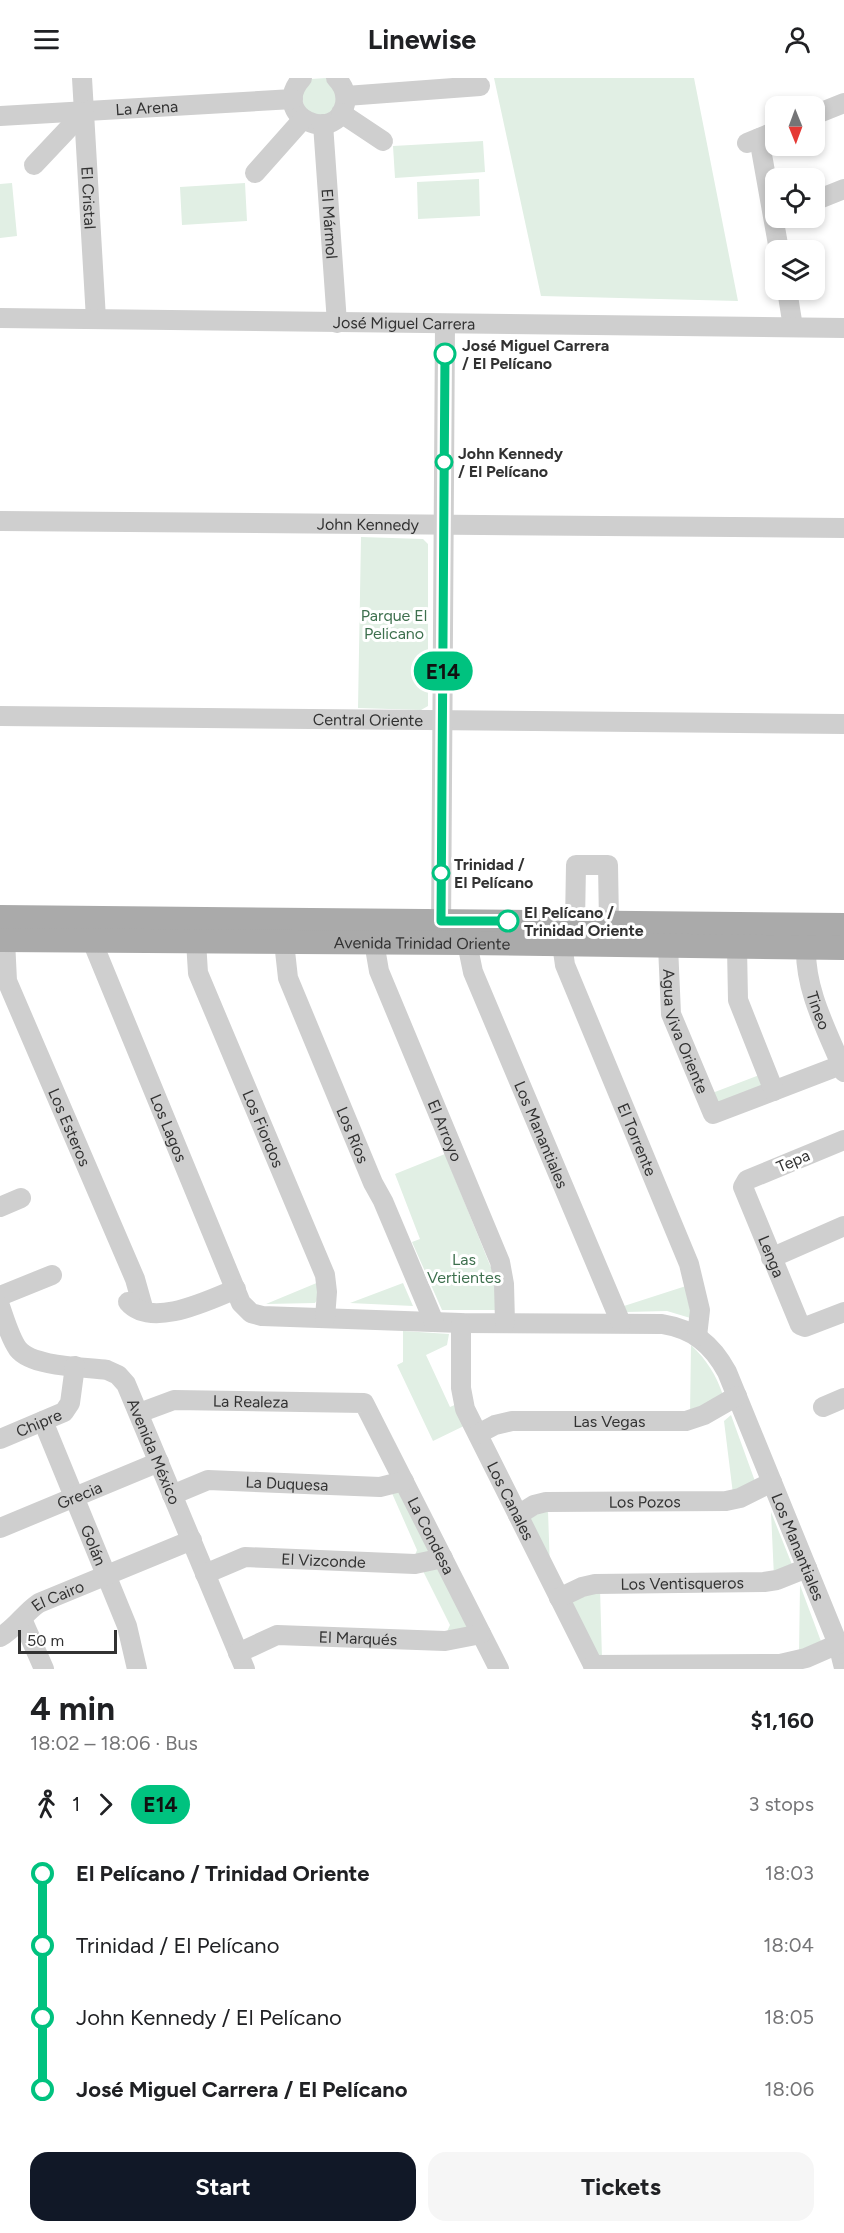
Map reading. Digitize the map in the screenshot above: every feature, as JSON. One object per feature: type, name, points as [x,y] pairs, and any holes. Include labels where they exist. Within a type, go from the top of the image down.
[{"type":"main road","name":"Avenida Trinidad Oriente","points":[[0,917],[441,932],[467,943],[844,948]]},
{"type":"main road","name":"Avenida Trinidad Oriente","points":[[2,940],[374,942],[441,932],[575,922],[844,925]]},
{"type":"street","name":"El Cristal","points":[[82,78],[96,319]]},
{"type":"street","points":[[300,79],[294,93],[295,109],[303,119],[314,124],[331,122],[340,89]]},
{"type":"street","points":[[340,89],[480,86]]},
{"type":"street","points":[[340,89],[384,141]]},
{"type":"street","name":"La Arena","points":[[0,116],[293,99]]},
{"type":"street","points":[[825,111],[844,103]]},
{"type":"street","points":[[34,165],[84,112]]},
{"type":"street","points":[[255,173],[303,119]]},
{"type":"street","name":"El Mármol","points":[[323,124],[337,323]]},
{"type":"street","points":[[760,137],[765,168]]},
{"type":"street","points":[[825,197],[844,189]]},
{"type":"street","points":[[789,300],[793,327]]},
{"type":"street","name":"José Miguel Carrera","points":[[0,318],[844,328]]},
{"type":"street","points":[[441,932],[445,324]]},
{"type":"street","name":"John Kennedy","points":[[0,520],[844,528]]},
{"type":"street","name":"Central Oriente","points":[[0,716],[844,724]]},
{"type":"street","points":[[575,922],[576,865],[608,865],[609,922]]},
{"type":"street","name":"Los Esteros","points":[[2,940],[7,981],[135,1279],[136,1307],[175,1312],[236,1289]]},
{"type":"street","name":"Los Lagos","points":[[92,941],[244,1307],[251,1313],[262,1316],[325,1318]]},
{"type":"street","name":"Los Fiordos","points":[[196,941],[198,973],[325,1275],[327,1292],[325,1318]]},
{"type":"street","name":"Los Ríos","points":[[284,942],[288,978],[373,1183],[383,1201],[434,1322]]},
{"type":"street","name":"El Arroyo","points":[[374,942],[379,971],[500,1262],[504,1284],[505,1323]]},
{"type":"street","name":"Los Manantiales","points":[[467,943],[473,972],[621,1323]]},
{"type":"street","name":"El Torrente","points":[[562,944],[566,965],[689,1264],[700,1310],[697,1336]]},
{"type":"street","name":"Agua Viva Oriente","points":[[669,946],[671,1014],[713,1114],[774,1091]]},
{"type":"street","points":[[737,947],[738,1000],[774,1091],[843,1068]]},
{"type":"street","name":"Tineo","points":[[806,948],[806,969],[810,987],[843,1068]]},
{"type":"street","name":"Tepa","points":[[743,1184],[747,1180],[844,1140]]},
{"type":"street","name":"Lenga","points":[[743,1184],[743,1190],[802,1327],[844,1312]]},
{"type":"street","points":[[0,1206],[21,1198]]},
{"type":"street","points":[[771,1257],[844,1226]]},
{"type":"street","points":[[0,1296],[52,1275]]},
{"type":"street","name":"Avenida México","points":[[0,1306],[7,1341],[30,1358],[107,1370],[118,1374],[126,1384],[242,1661]]},
{"type":"street","points":[[325,1318],[461,1323],[662,1324],[686,1330],[697,1336]]},
{"type":"street","name":"Los Canales","points":[[461,1323],[462,1400],[594,1667]]},
{"type":"street","name":"Los Manantiales","points":[[697,1336],[721,1361],[737,1396],[838,1644],[844,1668]]},
{"type":"street","name":"Chipre","points":[[0,1439],[64,1412],[69,1407],[75,1366]]},
{"type":"street","name":"Las Vegas","points":[[478,1434],[495,1425],[512,1421],[686,1421],[704,1415],[737,1396]]},
{"type":"street","name":"La Realeza","points":[[139,1413],[174,1400],[364,1403]]},
{"type":"street","name":"La Condesa","points":[[364,1403],[499,1669]]},
{"type":"street","name":"Golán","points":[[44,1421],[127,1626],[137,1669]]},
{"type":"street","name":"Grecia","points":[[0,1528],[159,1462]]},
{"type":"street","name":"La Duquesa","points":[[172,1495],[208,1480],[380,1487],[404,1481]]},
{"type":"street","name":"Los Pozos","points":[[518,1515],[534,1505],[546,1502],[726,1501],[740,1498],[772,1482]]},
{"type":"street","name":"El Cairo","points":[[0,1637],[39,1603],[192,1540]]},
{"type":"street","name":"El Vizconde","points":[[205,1574],[245,1557],[415,1564],[443,1558]]},
{"type":"street","name":"Los Ventisqueros","points":[[560,1598],[582,1587],[595,1584],[764,1582],[777,1580],[807,1568]]},
{"type":"street","points":[[22,1619],[44,1669]]},
{"type":"street","name":"El Marqués","points":[[242,1661],[277,1635],[445,1641],[482,1634]]},
{"type":"street","points":[[594,1667],[780,1664],[806,1658],[838,1644]]},
{"type":"green space","points":[[326,78],[340,90],[333,116],[306,115],[300,89],[310,79]]},
{"type":"green space","points":[[494,78],[694,78],[738,301],[541,296]]},
{"type":"green space","points":[[483,141],[485,172],[395,178],[393,146]]},
{"type":"green space","points":[[479,179],[480,216],[418,219],[417,182]]},
{"type":"green space","points":[[12,183],[17,236],[0,238],[0,184]]},
{"type":"green space","points":[[245,183],[247,221],[182,225],[180,187]]},
{"type":"green space","name":"Parque El Pelicano","points":[[361,537],[423,539],[428,544],[428,706],[421,710],[358,708]]},
{"type":"green space","points":[[762,1074],[767,1087],[719,1110],[707,1095]]},
{"type":"green space","name":"Las Vertientes","points":[[445,1154],[494,1275],[500,1310],[442,1310],[412,1242],[420,1239],[395,1174]]},
{"type":"green space","points":[[319,1282],[319,1297],[315,1303],[266,1304]]},
{"type":"green space","points":[[403,1283],[413,1306],[350,1303]]},
{"type":"green space","points":[[686,1286],[697,1320],[667,1311],[626,1312],[624,1306]]},
{"type":"green space","points":[[403,1331],[449,1334],[447,1345],[426,1355],[450,1407],[459,1403],[468,1424],[433,1441],[397,1365],[403,1362]]},
{"type":"green space","points":[[691,1345],[710,1368],[723,1395],[690,1414]]},
{"type":"green space","points":[[731,1415],[756,1484],[733,1494],[724,1421]]},
{"type":"green space","points":[[403,1487],[435,1549],[413,1561],[417,1550],[391,1491]]},
{"type":"green space","points":[[543,1511],[548,1511],[550,1569],[528,1520]]},
{"type":"green space","points":[[771,1512],[793,1567],[774,1577]]},
{"type":"green space","points":[[437,1563],[474,1629],[444,1638],[450,1625],[421,1567]]},
{"type":"green space","points":[[800,1585],[822,1644],[799,1655]]},
{"type":"green space","points":[[600,1588],[602,1659],[595,1659],[570,1599]]},
{"type":"bus line","name":"E14","points":[[445,354],[441,921],[508,921]]},
{"type":"place","name":"José Miguel Carrera / El Pelícano","points":[[445,354]]},
{"type":"place","name":"John Kennedy / El Pelícano","points":[[444,462]]},
{"type":"place","name":"Trinidad / El Pelícano","points":[[441,873]]},
{"type":"place","name":"El Pelícano / Trinidad Oriente","points":[[508,921]]}]
